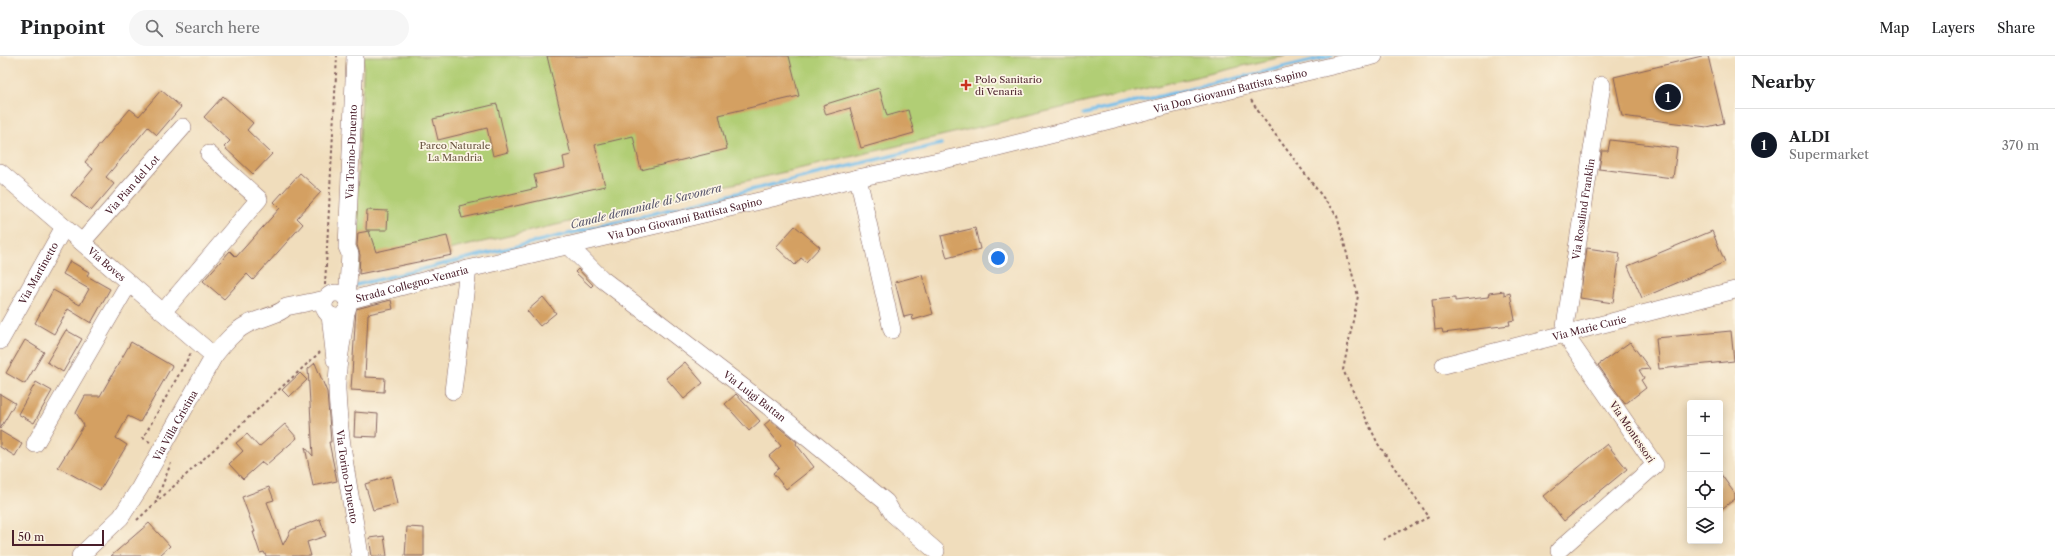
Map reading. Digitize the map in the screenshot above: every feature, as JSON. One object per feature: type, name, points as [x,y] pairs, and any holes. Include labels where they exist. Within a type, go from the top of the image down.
[{"type":"street","name":"Via Torino-Druento","points":[[337,372],[332,346],[332,303],[350,254],[347,247],[355,56]]},
{"type":"street","name":"Via Don Giovanni Battista Sapino","points":[[472,268],[894,170],[956,148],[986,146],[1004,137],[1087,126],[1251,84],[1374,56]]},
{"type":"street","name":"Via Rosalind Franklin","points":[[1564,334],[1602,85]]},
{"type":"street","name":"Via Pian del Lot","points":[[82,242],[183,127]]},
{"type":"street","points":[[163,312],[258,199],[209,154]]},
{"type":"street","name":"Via Boves","points":[[0,172],[214,356]]},
{"type":"street","points":[[858,178],[892,330]]},
{"type":"street","name":"Via Martinetto","points":[[0,341],[64,227]]},
{"type":"street","name":"Via Luigi Battan","points":[[569,246],[602,279],[777,413],[886,502],[892,514],[936,551]]},
{"type":"street","name":"Strada Collegno-Venaria","points":[[332,303],[472,268]]},
{"type":"street","points":[[453,391],[472,268]]},
{"type":"street","points":[[36,444],[129,283]]},
{"type":"street","name":"Via Marie Curie","points":[[1444,366],[1735,290]]},
{"type":"street","name":"Via Torino-Druento","points":[[332,303],[340,440],[360,556]]},
{"type":"street","name":"Via Villa Cristina","points":[[80,556],[121,517],[146,478],[214,356],[229,338],[244,326],[262,317],[283,311],[289,314],[332,303]]},
{"type":"street","name":"Via Montessori","points":[[1559,550],[1655,465],[1564,334]]},
{"type":"path","points":[[332,303],[326,285],[337,56]]},
{"type":"path","points":[[1251,84],[1251,99],[1262,117],[1337,216],[1358,296],[1343,370],[1378,444],[1429,516],[1382,540]]},
{"type":"path","points":[[154,505],[327,346],[332,346]]},
{"type":"green space","name":"Parco Naturale La Mandria","points":[[364,56],[1286,56],[353,272]]},
{"type":"building","points":[[547,56],[789,56],[799,96],[719,115],[727,149],[641,170],[633,136],[595,145],[605,186],[462,218],[459,206],[537,188],[534,175],[565,168],[563,157],[571,155]]},
{"type":"building","points":[[1702,56],[1708,56],[1724,123],[1707,127],[1622,116],[1614,77]]},
{"type":"building","points":[[879,88],[887,116],[908,110],[914,133],[861,148],[850,108],[826,115],[823,105]]},
{"type":"building","points":[[161,90],[181,107],[157,135],[148,127],[106,177],[114,184],[91,211],[71,195],[93,169],[85,162],[130,109],[139,116]]},
{"type":"building","points":[[223,96],[253,123],[247,130],[272,154],[253,174],[224,147],[230,141],[204,117]]},
{"type":"building","points":[[497,104],[508,152],[493,156],[487,128],[438,140],[433,119]]},
{"type":"building","points":[[1610,140],[1677,148],[1673,178],[1599,169],[1602,151],[1608,151]]},
{"type":"building","points":[[300,173],[321,192],[297,218],[303,224],[253,280],[247,274],[224,299],[203,281],[230,251],[236,257],[280,208],[274,202]]},
{"type":"building","points":[[367,210],[388,211],[387,230],[366,230]]},
{"type":"building","points":[[795,226],[820,247],[806,262],[801,258],[795,265],[776,247]]},
{"type":"building","points":[[975,228],[980,249],[947,258],[941,236]]},
{"type":"building","points":[[369,231],[376,252],[447,236],[452,255],[359,274],[360,255],[357,245],[358,233]]},
{"type":"building","points":[[1712,231],[1725,262],[1642,298],[1628,266]]},
{"type":"building","points":[[1587,248],[1620,253],[1613,303],[1580,298]]},
{"type":"building","points":[[70,261],[89,272],[87,276],[110,289],[91,323],[68,309],[54,334],[35,323],[53,290],[80,305],[89,289],[63,274]]},
{"type":"building","points":[[578,269],[593,285],[591,287],[575,272]]},
{"type":"building","points":[[922,275],[933,314],[913,320],[912,315],[904,317],[895,282]]},
{"type":"building","points":[[1504,291],[1504,295],[1510,293],[1515,320],[1509,321],[1510,325],[1443,333],[1442,329],[1435,330],[1432,300],[1455,298],[1455,301],[1488,297],[1489,293]]},
{"type":"building","points":[[543,297],[556,313],[540,326],[527,311]]},
{"type":"building","points":[[391,300],[393,309],[368,314],[365,377],[385,378],[384,392],[351,390],[356,309]]},
{"type":"building","points":[[66,330],[82,339],[63,372],[47,362]]},
{"type":"building","points":[[1731,331],[1734,361],[1659,369],[1656,338]]},
{"type":"building","points":[[25,340],[44,352],[25,384],[6,373]]},
{"type":"building","points":[[131,342],[172,366],[140,422],[128,416],[116,438],[127,445],[100,490],[58,467],[84,425],[76,413],[85,396],[100,396]]},
{"type":"building","points":[[1630,342],[1650,369],[1639,370],[1644,378],[1641,380],[1646,388],[1625,404],[1598,365]]},
{"type":"building","points":[[685,362],[703,383],[684,399],[666,378]]},
{"type":"building","points":[[315,363],[327,392],[331,442],[329,442],[337,481],[313,486],[305,447],[313,456],[308,369]]},
{"type":"building","points":[[300,373],[307,380],[289,397],[282,390]]},
{"type":"building","points":[[36,382],[52,391],[34,423],[18,414]]},
{"type":"building","points":[[0,394],[15,403],[0,429]]},
{"type":"building","points":[[736,394],[760,421],[749,431],[725,404]]},
{"type":"building","points":[[355,412],[378,414],[377,437],[354,436]]},
{"type":"building","points":[[770,420],[797,442],[796,444],[814,467],[786,489],[773,473],[779,468],[769,456],[781,446],[764,425]]},
{"type":"building","points":[[285,424],[297,438],[266,465],[262,462],[243,479],[229,464],[243,451],[236,443],[247,434],[259,447]]},
{"type":"building","points":[[0,431],[22,444],[15,456],[0,447]]},
{"type":"building","points":[[1607,444],[1627,469],[1564,521],[1544,496]]},
{"type":"building","points":[[391,476],[397,504],[373,510],[365,484]]},
{"type":"building","points":[[1723,477],[1735,494],[1735,499],[1723,508]]},
{"type":"building","points":[[269,487],[274,500],[267,502],[283,545],[291,530],[320,519],[326,536],[307,542],[311,556],[266,556],[264,552],[260,553],[253,532],[255,532],[242,497]]},
{"type":"building","points":[[149,523],[170,546],[159,556],[111,556]]},
{"type":"building","points":[[407,527],[424,528],[424,556],[405,556]]},
{"type":"building","points":[[384,536],[387,556],[372,556],[369,538]]},
{"type":"waterway","name":"Canale demaniale di Savonera","points":[[1084,114],[1331,56]]},
{"type":"waterway","name":"Canale demaniale di Savonera","points":[[356,285],[941,144]]},
{"type":"place","name":"Polo Sanitario di Venaria","points":[[966,85]]},
{"type":"place","name":"ALDI","points":[[1668,97]]}]
